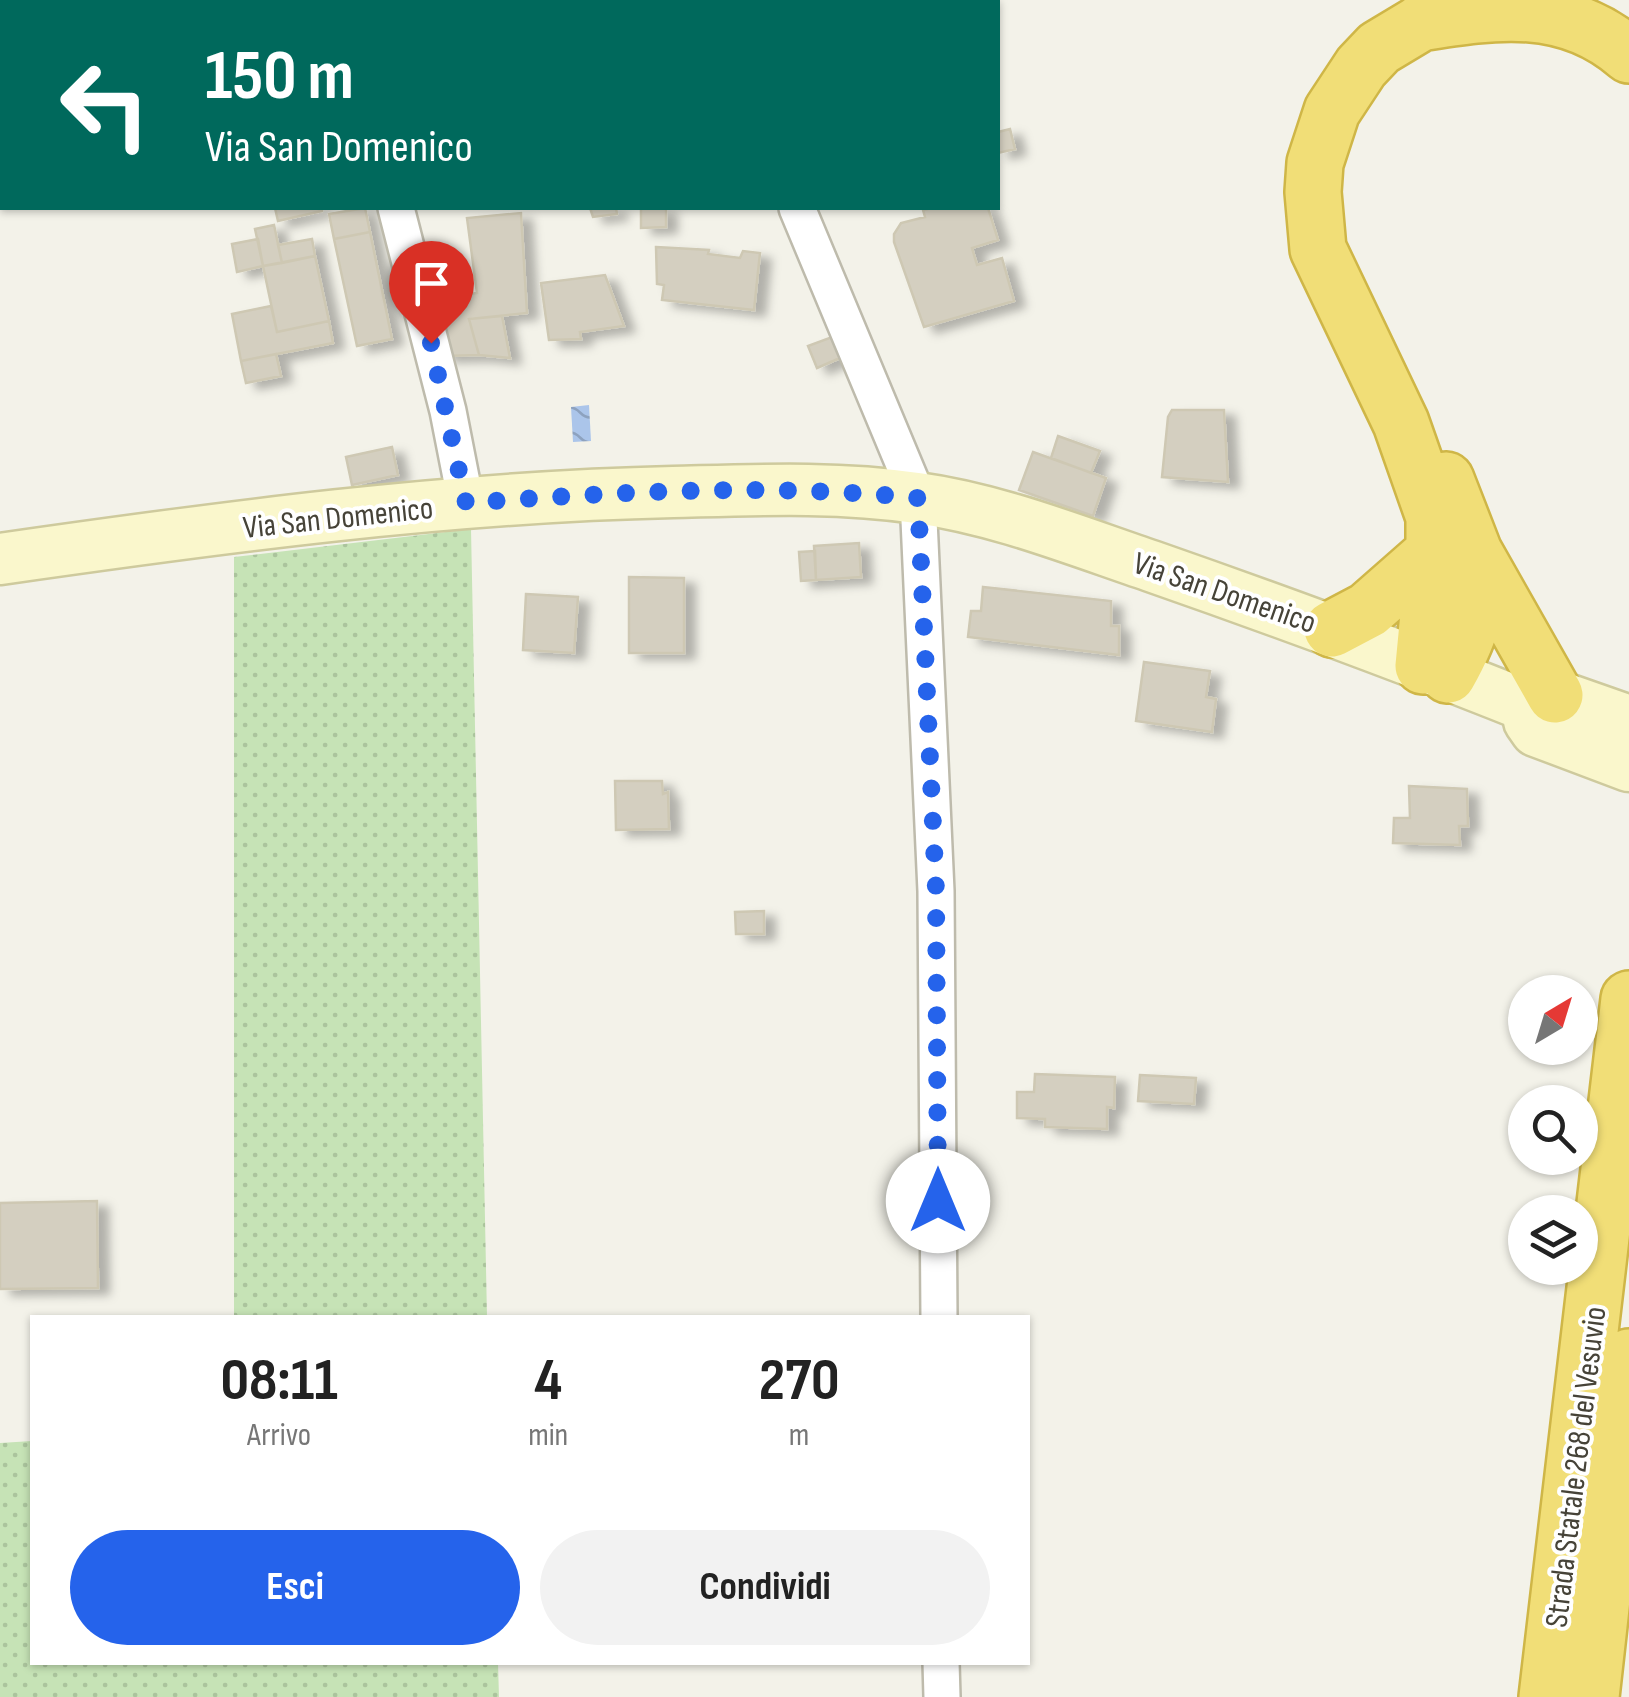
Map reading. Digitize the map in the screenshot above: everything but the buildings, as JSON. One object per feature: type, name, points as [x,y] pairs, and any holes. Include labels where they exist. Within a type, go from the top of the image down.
[{"type":"highway","points":[[1436,670],[1466,642],[1478,602],[1454,552],[1436,461],[1401,423],[1318,249],[1312,192],[1323,135],[1345,88],[1379,48],[1438,12],[1520,11],[1573,22],[1617,44],[1629,55]]},
{"type":"highway","points":[[1332,629],[1368,610],[1454,552]]},
{"type":"highway","points":[[1454,552],[1539,711]]},
{"type":"highway","name":"Strada Statale 268 del Vesuvio","points":[[1548,1697],[1629,999]]},
{"type":"highway","name":"Strada Statale 268 del Vesuvio","points":[[1591,1697],[1629,1357]]},
{"type":"highway","points":[[1619,1697],[1629,1617]]},
{"type":"street","points":[[397,210],[448,410],[466,503]]},
{"type":"street","points":[[797,210],[918,498],[936,890],[939,1315]]},
{"type":"street","name":"Via San Domenico","points":[[0,559],[246,526],[592,494],[836,490],[918,498],[981,511],[1076,540],[1332,629],[1539,711],[1629,766]]},
{"type":"street","name":"Via San Domenico","points":[[1539,711],[1629,721]]},
{"type":"street","points":[[941,1665],[942,1697]]},
{"type":"green space","points":[[471,529],[487,1315],[234,1315],[234,557]]},
{"type":"green space","points":[[30,1441],[30,1665],[498,1665],[499,1697],[0,1697],[0,1443]]},
{"type":"water","points":[[589,405],[591,441],[573,442],[571,407]]},
{"type":"route","points":[[431,343],[466,503],[592,494],[776,490],[836,490],[918,498],[936,890],[938,1201]]}]
